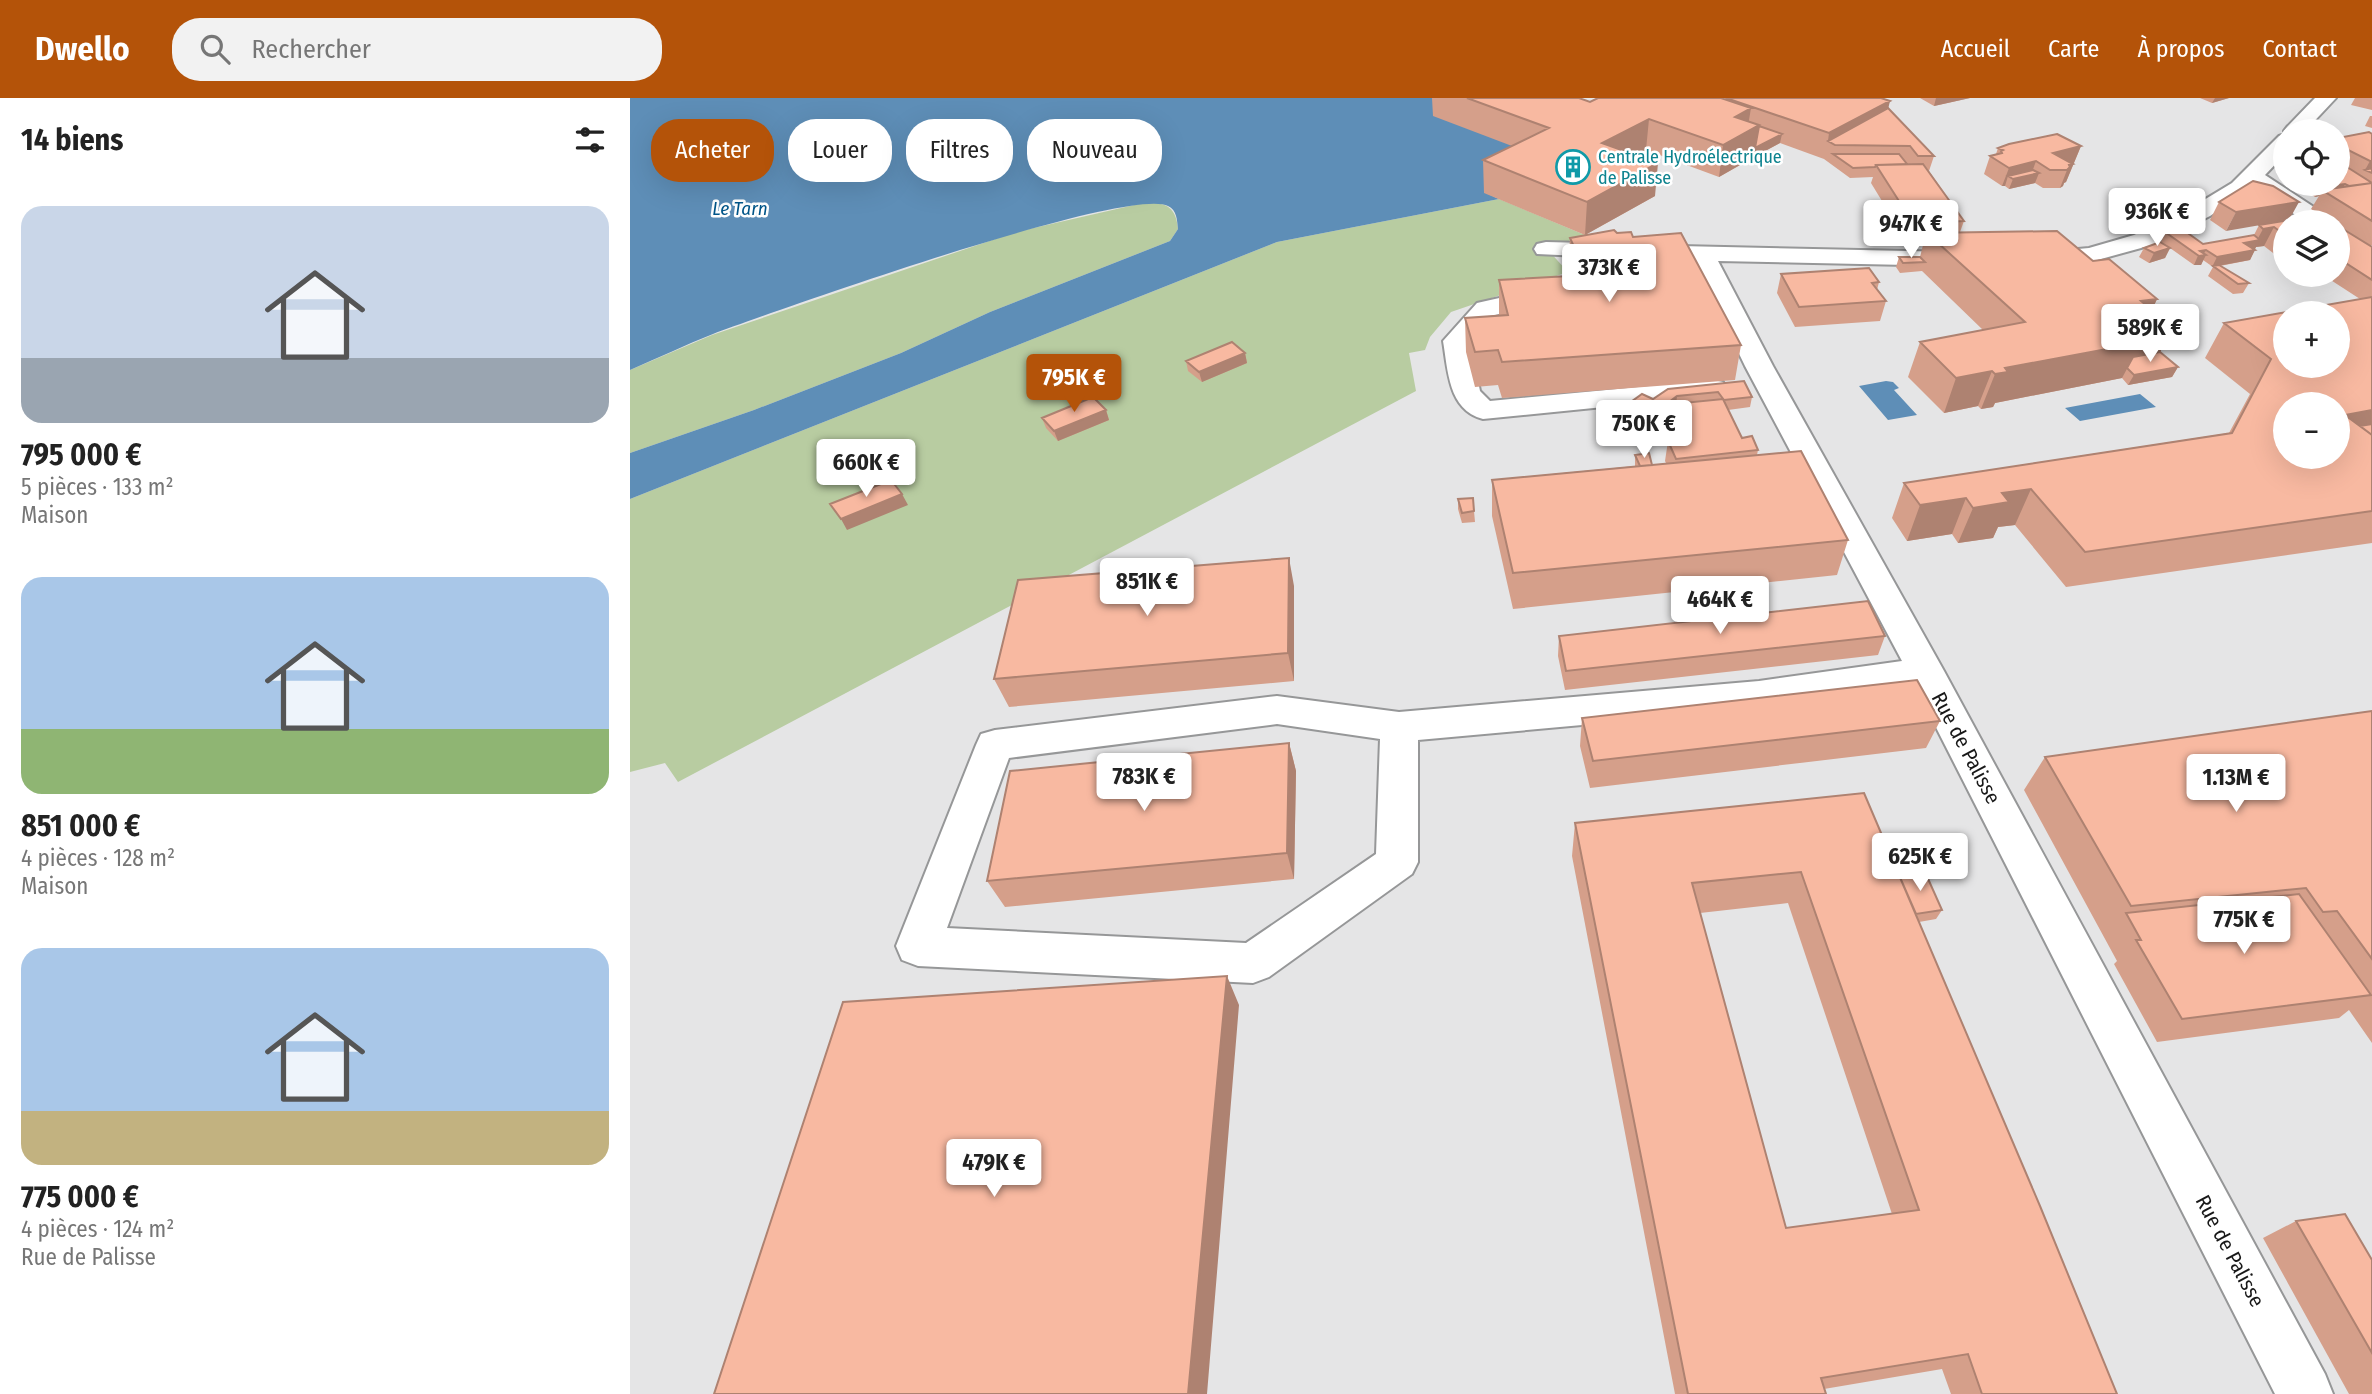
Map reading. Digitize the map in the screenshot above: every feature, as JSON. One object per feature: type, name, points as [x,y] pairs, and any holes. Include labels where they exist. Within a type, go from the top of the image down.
[{"type":"street","points":[[2306,119],[2326,98]]},
{"type":"street","points":[[2004,260],[2055,259],[2120,248],[2143,240],[2202,211],[2240,188],[2273,153]]},
{"type":"street","points":[[2251,176],[2303,210]]},
{"type":"street","points":[[1546,249],[1977,259]]},
{"type":"street","name":"Rue de Palisse","points":[[1672,253],[1767,383],[1926,671],[2305,1394]]},
{"type":"street","points":[[1567,291],[1486,309],[1456,341],[1466,393],[1483,410],[1767,383]]},
{"type":"street","points":[[1399,727],[1398,862],[1252,963],[918,946],[995,745],[1277,710],[1399,727],[1759,695],[1926,671]]},
{"type":"green space","points":[[1499,199],[1585,235],[1547,249],[1568,272],[1451,312],[1430,337],[1425,350],[1409,353],[1416,391],[678,782],[665,763],[630,772],[630,499],[1277,242]]},
{"type":"green space","points":[[1143,203],[1157,203],[1172,210],[1178,229],[1170,241],[990,312],[901,353],[754,410],[630,453],[630,370],[712,335],[1016,232]]},
{"type":"water","name":"Le Tarn","points":[[630,98],[1474,98],[1548,160],[1484,192],[1499,199],[1277,242],[630,499],[630,453],[754,410],[901,353],[990,312],[1170,241],[1178,229],[1177,219],[1168,206],[1139,205],[1088,214],[1022,232],[804,301],[713,334],[630,370]]},
{"type":"water","points":[[1893,382],[1899,388],[1894,390],[1917,415],[1888,420],[1859,386]]},
{"type":"water","points":[[2140,394],[2156,407],[2080,421],[2065,408]]},
{"type":"building","points":[[1467,98],[1579,98],[1590,102],[1598,98],[1721,98],[1751,108],[1735,117],[1759,125],[1723,145],[1649,119],[1602,143],[1658,163],[1587,202],[1483,160],[1549,128]]},
{"type":"building","points":[[1726,98],[1881,98],[1890,101],[1829,133]]},
{"type":"building","points":[[1888,108],[1934,156],[1918,156],[1910,146],[1835,145],[1828,141]]},
{"type":"building","points":[[1759,126],[1782,134],[1755,148]]},
{"type":"building","points":[[2369,132],[2372,134],[2372,161],[2350,151],[2350,136]]},
{"type":"building","points":[[2057,134],[2081,146],[2053,153],[2073,164],[2069,165],[2067,170],[2050,170],[2036,161],[2009,168],[1990,156],[2002,153],[2003,150],[1998,148],[2009,144]]},
{"type":"building","points":[[1833,154],[1899,154],[1907,164],[1853,168]]},
{"type":"building","points":[[1923,164],[1964,221],[1913,223],[1876,165]]},
{"type":"building","points":[[2350,169],[2372,183],[2350,186]]},
{"type":"building","points":[[2033,170],[2039,173],[2013,179],[2008,176]]},
{"type":"building","points":[[2253,181],[2273,186],[2273,196],[2289,196],[2299,202],[2236,212],[2219,202]]},
{"type":"building","points":[[2372,183],[2372,221],[2332,196],[2350,196],[2350,186]]},
{"type":"building","points":[[2273,223],[2273,227],[2263,229],[2259,225]]},
{"type":"building","points":[[2178,226],[2203,244],[2254,235],[2260,240],[2244,243],[2255,250],[2217,257],[2206,250],[2200,251],[2206,255],[2199,256],[2165,232]]},
{"type":"building","points":[[1614,230],[1617,233],[1631,232],[1633,237],[1681,233],[1741,345],[1502,362],[1498,350],[1475,352],[1465,318],[1508,315],[1499,280],[1587,275],[1570,238]]},
{"type":"building","points":[[2057,231],[2093,261],[2109,259],[2157,299],[2141,301],[2173,327],[2130,335],[2139,343],[2005,368],[2008,372],[1995,374],[1992,371],[1956,378],[1920,342],[2025,322],[1927,233]]},
{"type":"building","points":[[2350,233],[2372,247],[2372,280],[2350,266]]},
{"type":"building","points":[[2160,242],[2170,248],[2154,253],[2144,248]]},
{"type":"building","points":[[1899,257],[1920,257],[1925,262],[1903,263]]},
{"type":"building","points":[[2219,265],[2249,283],[2238,284],[2213,266]]},
{"type":"building","points":[[1869,268],[1879,282],[1872,283],[1886,301],[1799,307],[1781,274]]},
{"type":"building","points":[[2372,297],[2372,410],[2350,414],[2350,392],[2273,392],[2273,469],[2350,469],[2350,419],[2372,435],[2372,511],[2085,552],[2031,489],[2002,493],[2009,502],[1973,508],[1966,498],[1920,505],[1904,483],[2232,433],[2271,359],[2224,323],[2273,314],[2273,378],[2350,378],[2349,301]]},
{"type":"building","points":[[1232,342],[1245,353],[1199,372],[1186,361]]},
{"type":"building","points":[[2160,352],[2178,367],[2134,375],[2127,368],[2133,357]]},
{"type":"building","points":[[1744,381],[1752,397],[1724,400],[1718,392],[1677,396],[1631,431],[1603,422],[1642,394],[1653,399],[1668,389]]},
{"type":"building","points":[[1093,397],[1106,410],[1054,431],[1042,418]]},
{"type":"building","points":[[1723,399],[1742,438],[1752,436],[1758,450],[1676,459],[1668,441],[1689,439],[1673,404]]},
{"type":"building","points":[[2372,424],[2372,435],[2360,426]]},
{"type":"building","points":[[1801,451],[1848,540],[1513,573],[1492,480]]},
{"type":"building","points":[[1649,453],[1652,465],[1640,466],[1635,455]]},
{"type":"building","points":[[891,480],[902,494],[841,519],[830,504]]},
{"type":"building","points":[[1473,498],[1474,511],[1462,513],[1458,499]]},
{"type":"building","points":[[1289,558],[1288,653],[994,679],[1018,580]]},
{"type":"building","points":[[1868,601],[1885,636],[1566,671],[1559,636]]},
{"type":"building","points":[[1917,680],[1940,721],[1593,761],[1582,718]]},
{"type":"building","points":[[2372,711],[2372,959],[2337,911],[2323,912],[2306,888],[2131,906],[2045,757]]},
{"type":"building","points":[[1289,743],[1287,853],[987,881],[1010,771]]},
{"type":"building","points":[[1864,793],[2117,1394],[1982,1394],[1968,1354],[1821,1378],[1826,1394],[1688,1394],[1575,823]],"holes":[[[1801,872],[1919,1210],[1786,1228],[1692,883]]]},
{"type":"building","points":[[1925,872],[1942,910],[1916,914],[1899,875]]},
{"type":"building","points":[[2299,894],[2371,995],[2182,1019],[2136,940],[2141,940],[2126,913]]},
{"type":"building","points":[[1227,976],[1188,1394],[714,1394],[843,1002]]},
{"type":"building","points":[[2345,1214],[2372,1260],[2372,1353],[2296,1221]]},
{"type":"place","name":"Centrale Hydroélectrique de Palisse","points":[[1573,167]]}]
